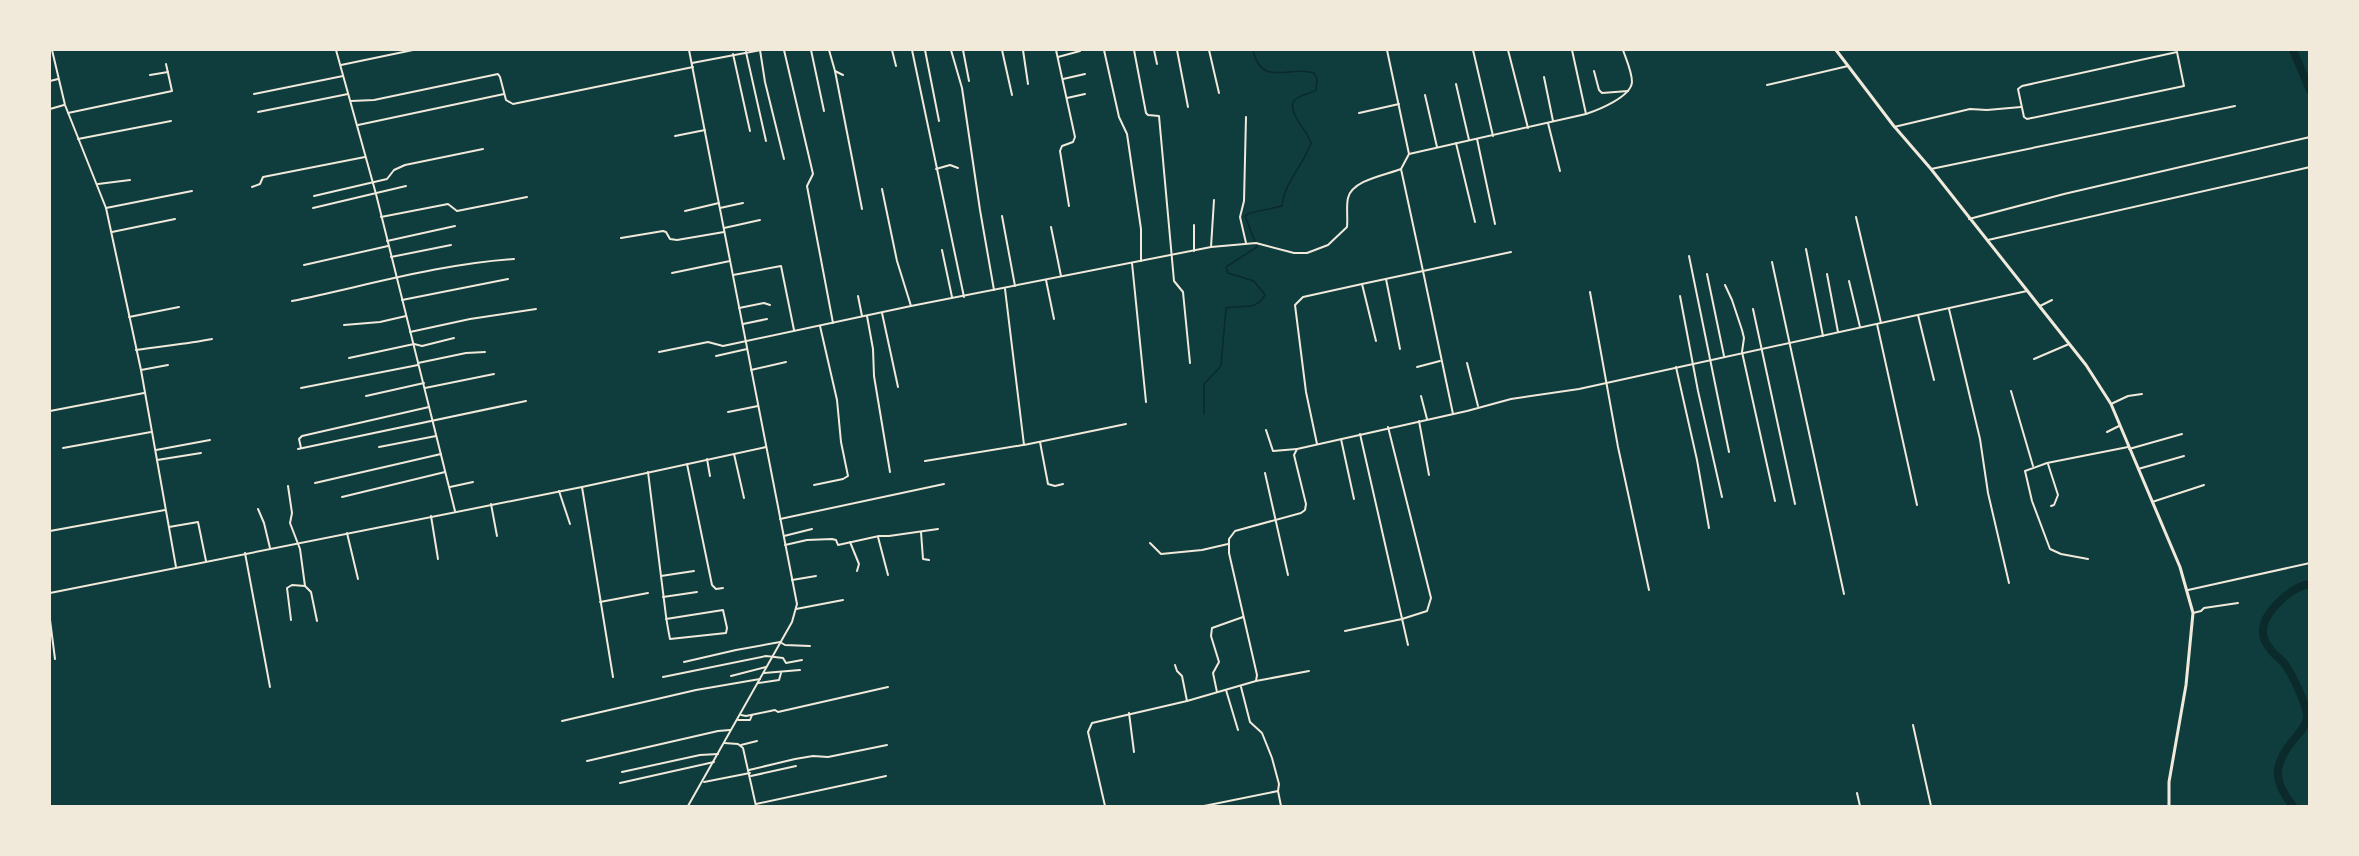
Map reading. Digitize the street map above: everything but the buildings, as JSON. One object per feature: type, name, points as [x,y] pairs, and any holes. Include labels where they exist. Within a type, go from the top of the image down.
[{"type":"main road","points":[[1836,50],[1894,127],[1931,169],[2095,376],[2097,384],[2111,404],[2188,590],[2193,613],[2186,685],[2169,782],[2169,807]]},
{"type":"street","points":[[51,50],[64,105],[98,184],[112,232],[141,370],[176,567]]},
{"type":"street","points":[[336,50],[376,194],[455,511]]},
{"type":"street","points":[[341,65],[413,50]]},
{"type":"street","points":[[688,807],[764,673],[796,609],[784,536],[689,50]]},
{"type":"street","points":[[730,50],[750,131]]},
{"type":"street","points":[[692,63],[761,50],[765,82],[784,159]]},
{"type":"street","points":[[784,50],[813,174],[807,186],[833,323]]},
{"type":"street","points":[[811,50],[824,111]]},
{"type":"street","points":[[829,50],[862,209]]},
{"type":"street","points":[[892,50],[896,66]]},
{"type":"street","points":[[912,50],[964,297]]},
{"type":"street","points":[[924,50],[939,121]]},
{"type":"street","points":[[951,50],[962,88],[994,290]]},
{"type":"street","points":[[963,50],[969,81]]},
{"type":"street","points":[[1002,50],[1012,95]]},
{"type":"street","points":[[1023,50],[1028,84]]},
{"type":"street","points":[[1056,50],[1074,139],[1062,146],[1060,151],[1069,206]]},
{"type":"street","points":[[1104,50],[1119,117],[1127,134],[1141,229],[1141,261]]},
{"type":"street","points":[[1134,50],[1146,113],[1159,116],[1174,281],[1183,292],[1190,363]]},
{"type":"street","points":[[1154,50],[1157,64]]},
{"type":"street","points":[[1177,50],[1188,107]]},
{"type":"street","points":[[1209,50],[1218,93]]},
{"type":"street","points":[[1387,50],[1409,154],[1401,169],[1453,414]]},
{"type":"street","points":[[1473,50],[1493,136]]},
{"type":"street","points":[[1508,50],[1528,128]]},
{"type":"street","points":[[1572,50],[1586,114]]},
{"type":"street","points":[[1409,154],[1586,114],[1608,105],[1628,91],[1632,81],[1623,50]]},
{"type":"street","points":[[747,51],[766,141]]},
{"type":"street","points":[[1058,57],[1080,51]]},
{"type":"street","points":[[2177,52],[2184,86],[2026,119],[2022,107],[2018,89],[2022,86],[2177,52]]},
{"type":"street","points":[[68,113],[172,91],[166,64]]},
{"type":"street","points":[[1767,85],[1848,66]]},
{"type":"street","points":[[351,102],[374,100],[495,74],[500,77],[506,100],[513,104],[693,67]]},
{"type":"street","points":[[835,71],[843,75]]},
{"type":"street","points":[[1594,71],[1602,93],[1628,91]]},
{"type":"street","points":[[150,75],[168,72]]},
{"type":"street","points":[[1063,79],[1084,74]]},
{"type":"street","points":[[254,94],[344,76]]},
{"type":"street","points":[[1544,77],[1553,121]]},
{"type":"street","points":[[50,81],[58,79]]},
{"type":"street","points":[[1456,84],[1469,141]]},
{"type":"street","points":[[258,112],[348,94]]},
{"type":"street","points":[[357,125],[505,94]]},
{"type":"street","points":[[1067,98],[1085,94]]},
{"type":"street","points":[[1425,94],[1437,147]]},
{"type":"street","points":[[1359,113],[1399,104]]},
{"type":"street","points":[[50,109],[64,105]]},
{"type":"street","points":[[1931,169],[2235,106]]},
{"type":"street","points":[[1894,127],[1970,109],[1987,111],[2022,107]]},
{"type":"street","points":[[1246,117],[1245,201],[1240,218],[1246,243]]},
{"type":"street","points":[[78,139],[171,121]]},
{"type":"street","points":[[1548,123],[1560,171]]},
{"type":"street","points":[[675,136],[705,130]]},
{"type":"street","points":[[1969,219],[2064,194],[2310,137]]},
{"type":"street","points":[[1477,139],[1495,224]]},
{"type":"street","points":[[1456,143],[1475,222]]},
{"type":"street","points":[[314,196],[387,179],[394,170],[405,165],[483,149]]},
{"type":"street","points":[[252,187],[260,184],[263,177],[365,157]]},
{"type":"street","points":[[936,169],[950,165],[958,168]]},
{"type":"street","points":[[1987,241],[2310,167]]},
{"type":"street","points":[[659,352],[708,342],[723,346],[911,306],[1211,247],[1260,243],[1294,253],[1321,248],[1336,238],[1347,226],[1348,199],[1352,189],[1401,169]]},
{"type":"street","points":[[98,184],[130,180]]},
{"type":"street","points":[[313,208],[406,186]]},
{"type":"street","points":[[882,189],[897,261],[911,306]]},
{"type":"street","points":[[106,208],[192,191]]},
{"type":"street","points":[[381,217],[448,204],[457,211],[527,197]]},
{"type":"street","points":[[1211,247],[1214,200]]},
{"type":"street","points":[[685,210],[719,203]]},
{"type":"street","points":[[720,208],[743,203]]},
{"type":"street","points":[[1002,216],[1015,286]]},
{"type":"street","points":[[1856,217],[1917,505]]},
{"type":"street","points":[[112,232],[175,219]]},
{"type":"street","points":[[621,238],[663,231],[670,238],[677,240],[760,220]]},
{"type":"street","points":[[1194,225],[1194,250]]},
{"type":"street","points":[[387,241],[454,226]]},
{"type":"street","points":[[1051,227],[1061,276]]},
{"type":"street","points":[[391,257],[451,245]]},
{"type":"street","points":[[304,265],[388,246]]},
{"type":"street","points":[[1806,249],[1823,336]]},
{"type":"street","points":[[942,250],[952,298]]},
{"type":"street","points":[[1317,444],[1306,392],[1295,304],[1303,297],[1511,252]]},
{"type":"street","points":[[1689,256],[1730,452]]},
{"type":"street","points":[[292,301],[397,277],[486,261],[514,259]]},
{"type":"street","points":[[672,273],[730,261]]},
{"type":"street","points":[[1132,262],[1146,402]]},
{"type":"street","points":[[1772,262],[1844,594]]},
{"type":"street","points":[[733,274],[781,266],[794,330]]},
{"type":"street","points":[[1707,274],[1724,356]]},
{"type":"street","points":[[1827,274],[1838,332]]},
{"type":"street","points":[[402,300],[508,279]]},
{"type":"street","points":[[1046,279],[1054,319]]},
{"type":"street","points":[[1386,279],[1400,349]]},
{"type":"street","points":[[1849,281],[1860,327]]},
{"type":"street","points":[[1362,284],[1376,340]]},
{"type":"street","points":[[1725,285],[1734,303],[1744,338],[1742,352],[1775,501]]},
{"type":"street","points":[[1005,289],[1023,445]]},
{"type":"street","points":[[1266,430],[1273,451],[1297,449],[1532,394],[1568,391],[2027,291]]},
{"type":"street","points":[[1590,292],[1605,382],[1649,590]]},
{"type":"street","points":[[858,296],[862,317]]},
{"type":"street","points":[[1680,296],[1692,363],[1722,497]]},
{"type":"street","points":[[2040,306],[2052,300]]},
{"type":"street","points":[[739,308],[764,303],[770,305]]},
{"type":"street","points":[[129,317],[178,307]]},
{"type":"street","points":[[410,332],[470,319],[536,309]]},
{"type":"street","points":[[1753,309],[1794,504]]},
{"type":"street","points":[[1948,309],[1980,439],[1988,493],[2009,583]]},
{"type":"street","points":[[882,313],[898,387]]},
{"type":"street","points":[[1918,315],[1934,380]]},
{"type":"street","points":[[344,325],[380,322],[406,316]]},
{"type":"street","points":[[867,316],[873,349],[874,376],[890,472]]},
{"type":"street","points":[[742,324],[767,319]]},
{"type":"street","points":[[814,484],[848,476],[841,442],[837,400],[820,326]]},
{"type":"street","points":[[349,358],[454,338]]},
{"type":"street","points":[[136,350],[168,345],[179,346],[212,339]]},
{"type":"street","points":[[2034,359],[2069,344]]},
{"type":"street","points":[[716,356],[747,348]]},
{"type":"street","points":[[301,388],[485,351]]},
{"type":"street","points":[[1417,367],[1441,361]]},
{"type":"street","points":[[751,370],[786,362]]},
{"type":"street","points":[[1467,363],[1478,408]]},
{"type":"street","points":[[141,370],[168,365]]},
{"type":"street","points":[[1676,367],[1697,460],[1709,528]]},
{"type":"street","points":[[425,388],[494,374]]},
{"type":"street","points":[[366,396],[424,383]]},
{"type":"street","points":[[2011,391],[2033,466]]},
{"type":"street","points":[[50,411],[145,393]]},
{"type":"street","points":[[2111,404],[2128,396],[2142,394]]},
{"type":"street","points":[[1421,396],[1427,419]]},
{"type":"street","points":[[429,407],[302,435],[299,439],[299,449],[526,401]]},
{"type":"street","points":[[728,412],[758,406]]},
{"type":"street","points":[[1419,421],[1429,475]]},
{"type":"street","points":[[925,461],[1040,442],[1126,424]]},
{"type":"street","points":[[2107,432],[2119,426]]},
{"type":"street","points":[[1345,631],[1402,619],[1427,611],[1431,598],[1388,428]]},
{"type":"street","points":[[63,448],[152,431]]},
{"type":"street","points":[[1360,434],[1408,645]]},
{"type":"street","points":[[2088,559],[2061,554],[2050,549],[2025,474],[2026,470],[2033,466],[2128,448],[2182,434]]},
{"type":"street","points":[[379,447],[436,436]]},
{"type":"street","points":[[1341,439],[1354,499]]},
{"type":"street","points":[[156,450],[210,440]]},
{"type":"street","points":[[1040,442],[1048,484],[1055,486],[1063,484]]},
{"type":"street","points":[[50,593],[766,447]]},
{"type":"street","points":[[1256,681],[1228,544],[1235,531],[1301,513],[1306,508],[1294,455],[1297,449]]},
{"type":"street","points":[[157,460],[201,453]]},
{"type":"street","points":[[734,453],[744,498]]},
{"type":"street","points":[[315,483],[441,454]]},
{"type":"street","points":[[2138,469],[2184,456]]},
{"type":"street","points":[[706,459],[710,476]]},
{"type":"street","points":[[2047,463],[2058,495],[2054,505],[2051,506]]},
{"type":"street","points":[[687,464],[712,585],[716,589],[723,588]]},
{"type":"street","points":[[342,497],[446,472]]},
{"type":"street","points":[[648,472],[666,619],[671,640],[726,633],[727,628],[723,610],[666,619]]},
{"type":"street","points":[[1265,473],[1288,575]]},
{"type":"street","points":[[450,487],[473,482]]},
{"type":"street","points":[[780,519],[944,484]]},
{"type":"street","points":[[2152,503],[2204,485]]},
{"type":"street","points":[[288,486],[292,513],[290,523],[297,542],[305,586]]},
{"type":"street","points":[[582,486],[613,677]]},
{"type":"street","points":[[559,491],[570,524]]},
{"type":"street","points":[[491,504],[496,536]]},
{"type":"street","points":[[258,509],[270,548]]},
{"type":"street","points":[[50,531],[165,510]]},
{"type":"street","points":[[431,516],[438,559]]},
{"type":"street","points":[[169,527],[198,522],[206,561]]},
{"type":"street","points":[[785,545],[807,540],[832,539],[836,540],[838,545],[878,536],[938,529]]},
{"type":"street","points":[[784,536],[812,530]]},
{"type":"street","points":[[921,531],[923,559],[929,560]]},
{"type":"street","points":[[347,532],[358,579]]},
{"type":"street","points":[[878,536],[888,575]]},
{"type":"street","points":[[850,542],[859,564],[857,571]]},
{"type":"street","points":[[1150,543],[1161,554],[1191,552],[1228,544]]},
{"type":"street","points":[[245,553],[270,687]]},
{"type":"street","points":[[2188,590],[2310,563]]},
{"type":"street","points":[[661,576],[694,571]]},
{"type":"street","points":[[792,580],[816,576]]},
{"type":"street","points":[[291,620],[287,588],[292,585],[305,586],[309,589],[317,621]]},
{"type":"street","points":[[663,597],[698,592]]},
{"type":"street","points":[[600,602],[648,593]]},
{"type":"street","points":[[796,609],[843,600]]},
{"type":"street","points":[[2193,613],[2204,608],[2238,603]]},
{"type":"street","points":[[1217,693],[1213,673],[1219,662],[1211,636],[1212,628],[1243,617]]},
{"type":"street","points":[[50,620],[55,659]]},
{"type":"street","points":[[684,662],[780,642],[785,645],[810,646]]},
{"type":"street","points":[[663,677],[773,656],[783,658],[786,663],[802,660]]},
{"type":"street","points":[[1175,665],[1182,676],[1187,701]]},
{"type":"street","points":[[731,676],[767,667]]},
{"type":"street","points":[[764,673],[800,670]]},
{"type":"street","points":[[1105,807],[1091,745],[1089,727],[1094,722],[1187,701],[1256,681],[1309,671]]},
{"type":"street","points":[[758,683],[777,681],[781,672]]},
{"type":"street","points":[[562,721],[696,690],[760,679]]},
{"type":"street","points":[[1241,686],[1250,722],[1262,733],[1272,758],[1279,784],[1281,807]]},
{"type":"street","points":[[741,715],[775,710],[778,712],[888,687]]},
{"type":"street","points":[[1226,690],[1238,730]]},
{"type":"street","points":[[1130,713],[1134,752]]},
{"type":"street","points":[[738,720],[750,720],[753,714]]},
{"type":"street","points":[[1913,725],[1931,807]]},
{"type":"street","points":[[586,761],[718,731],[732,730]]},
{"type":"street","points":[[723,743],[741,745],[757,741]]},
{"type":"street","points":[[741,745],[750,773],[756,805],[886,776]]},
{"type":"street","points":[[750,773],[804,757],[828,757],[887,745]]},
{"type":"street","points":[[622,772],[700,755],[718,754]]},
{"type":"street","points":[[620,783],[714,762]]},
{"type":"street","points":[[704,782],[796,766]]},
{"type":"street","points":[[1204,807],[1278,791]]},
{"type":"street","points":[[1857,793],[1860,807]]},
{"type":"waterway","points":[[1204,414],[1204,384],[1221,366],[1226,308],[1252,306],[1265,295],[1254,281],[1228,273],[1226,267],[1257,247],[1245,216],[1282,206],[1286,189],[1311,143],[1294,114],[1293,102],[1316,90],[1317,79],[1314,73],[1269,72],[1257,62],[1253,50]]},
{"type":"waterway","points":[[2293,50],[2310,90]]},
{"type":"waterway","points":[[2293,806],[2281,788],[2279,764],[2282,756],[2305,724],[2307,713],[2291,674],[2267,644],[2263,627],[2271,611],[2282,599],[2296,589],[2310,584]]}]
